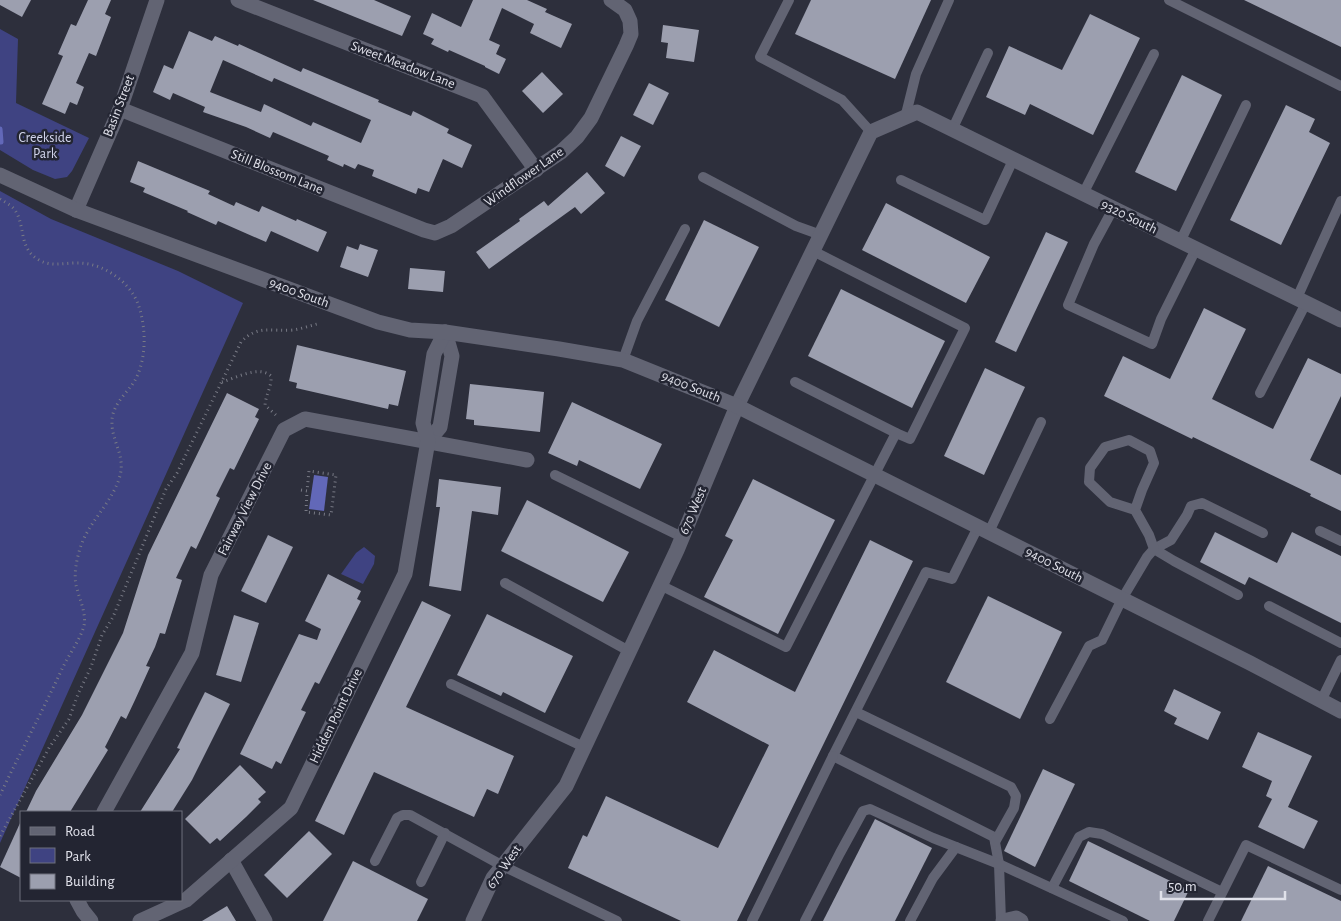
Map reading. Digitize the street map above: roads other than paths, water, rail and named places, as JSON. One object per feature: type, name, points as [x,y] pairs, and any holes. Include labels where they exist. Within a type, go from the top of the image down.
[{"type":"street","name":"Basin Street","points":[[76,210],[120,109],[157,0]]},
{"type":"street","name":"Sweet Meadow Lane","points":[[238,0],[482,96],[536,170]]},
{"type":"street","name":"Windflower Lane","points":[[435,232],[451,226],[536,170],[561,152],[577,137],[590,118],[631,34],[630,21],[625,10],[611,0]]},
{"type":"street","name":"Still Blossom Lane","points":[[120,109],[424,230],[435,232]]},
{"type":"street","points":[[871,132],[911,115]]},
{"type":"street","name":"9320 South","points":[[911,115],[952,130],[1341,320]]},
{"type":"street","name":"670 West","points":[[473,921],[493,878],[566,786],[682,537],[737,406],[871,132]]},
{"type":"street","name":"9400 South","points":[[0,175],[76,210],[378,322],[410,330],[445,332],[623,360],[737,406],[1250,663],[1341,711]]},
{"type":"street","name":"Hidden Point Drive","points":[[140,921],[186,900],[291,808],[405,574],[428,441],[423,423],[434,354],[445,332]]},
{"type":"street","name":"Fairway View Drive","points":[[105,811],[192,653],[211,575],[284,430],[306,419],[526,460]]},
{"type":"street","points":[[231,860],[264,921]]},
{"type":"street","points":[[78,901],[91,921]]},
{"type":"street","points":[[1002,921],[1016,918],[1021,921]]},
{"type":"lane","points":[[788,0],[760,57],[842,100],[871,132]]},
{"type":"lane","points":[[911,115],[916,74],[949,0]]},
{"type":"lane","points":[[1169,0],[1341,86]]},
{"type":"lane","points":[[952,130],[988,53]]},
{"type":"lane","points":[[1083,194],[1154,54]]},
{"type":"lane","points":[[1180,242],[1246,105]]},
{"type":"lane","points":[[901,180],[985,220],[1013,160]]},
{"type":"lane","points":[[702,177],[796,226],[821,235]]},
{"type":"lane","points":[[1260,393],[1302,300],[1341,201]]},
{"type":"lane","points":[[1113,209],[1094,244],[1068,305],[1152,344],[1161,320],[1196,249]]},
{"type":"lane","points":[[623,360],[637,321],[685,229]]},
{"type":"lane","points":[[795,382],[910,439],[965,328],[813,251]]},
{"type":"lane","points":[[752,921],[926,572],[952,579],[983,529],[1041,422]]},
{"type":"lane","points":[[660,585],[786,647],[896,433]]},
{"type":"lane","points":[[1134,510],[1154,463],[1150,451],[1128,440],[1105,447],[1090,468],[1089,482],[1110,502],[1134,510],[1149,535],[1154,549],[1174,562],[1238,595]]},
{"type":"lane","points":[[555,475],[682,537]]},
{"type":"lane","points":[[1050,719],[1089,646],[1102,640],[1122,599],[1147,557],[1154,549],[1171,540],[1191,506],[1202,503],[1263,533]]},
{"type":"lane","points":[[1320,530],[1341,541]]},
{"type":"lane","points":[[505,583],[630,651]]},
{"type":"lane","points":[[1269,606],[1341,643]]},
{"type":"lane","points":[[1320,701],[1341,660]]},
{"type":"lane","points":[[451,684],[584,747]]},
{"type":"lane","points":[[856,712],[1011,787],[1016,796],[1014,808],[995,842]]},
{"type":"lane","points":[[833,756],[994,837],[999,864],[1002,921]]},
{"type":"lane","points":[[805,921],[862,811],[870,809],[999,864],[1123,921]]},
{"type":"lane","points":[[375,862],[397,818],[410,814],[503,866],[617,921]]},
{"type":"lane","points":[[1052,888],[1079,837],[1089,832],[1102,834],[1222,892]]},
{"type":"lane","points":[[421,882],[445,833]]},
{"type":"lane","points":[[1208,921],[1246,845],[1341,890]]},
{"type":"lane","points":[[910,921],[933,878],[956,847]]},
{"type":"water","points":[[314,475],[328,477],[324,511],[309,509]]},
{"type":"waterway","points":[[0,129],[1,142]]},
{"type":"park label","name":"Creekside Park","points":[[45,146]]}]
